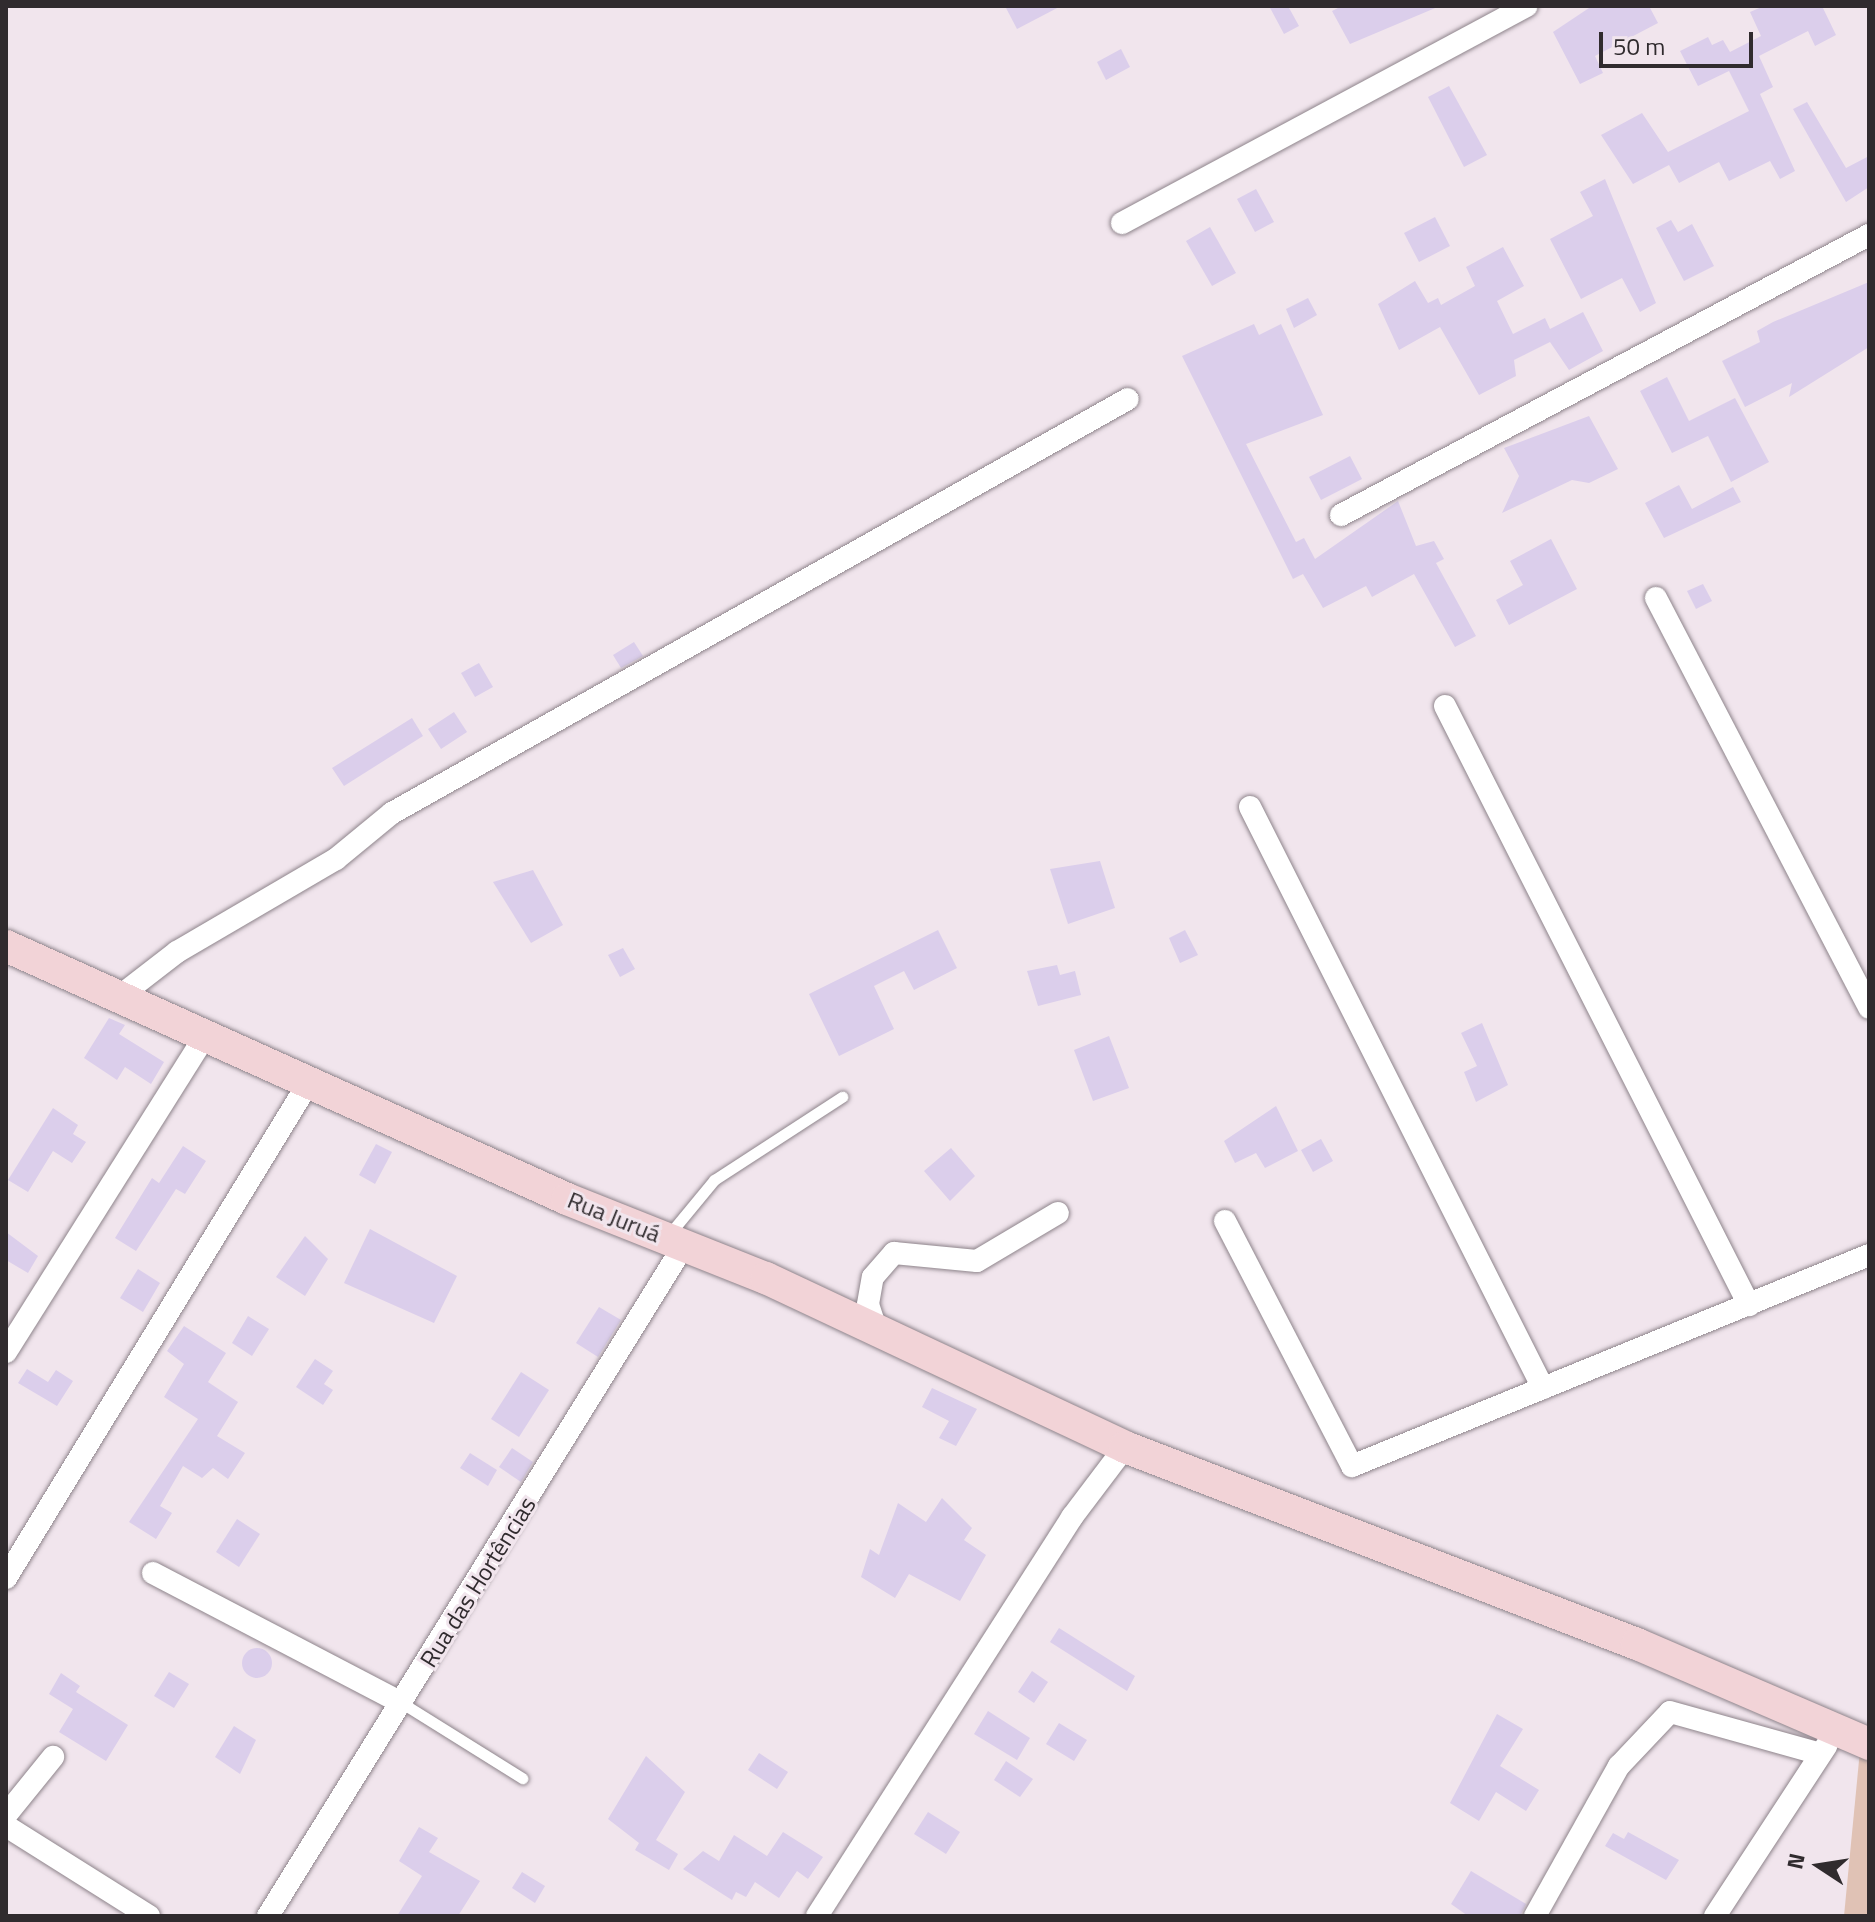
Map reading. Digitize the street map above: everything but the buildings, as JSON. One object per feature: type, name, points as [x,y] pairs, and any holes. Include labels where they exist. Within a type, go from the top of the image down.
[{"type":"street","points":[[1122,223],[1527,6]]},
{"type":"street","points":[[1341,515],[1869,235]]},
{"type":"street","points":[[120,996],[177,952],[336,859],[392,813],[1128,399]]},
{"type":"street","points":[[1656,598],[1869,1008]]},
{"type":"street","points":[[1445,706],[1749,1305]]},
{"type":"street","points":[[1250,807],[1543,1388]]},
{"type":"street","name":"Rua Juruá","points":[[6,946],[675,1241],[1125,1447],[1637,1644],[1828,1743],[1869,1744]]},
{"type":"street","points":[[6,1352],[206,1035]]},
{"type":"street","points":[[6,1578],[309,1082]]},
{"type":"street","points":[[877,1332],[868,1304],[873,1277],[894,1253],[977,1261],[1058,1213]]},
{"type":"street","points":[[1225,1221],[1352,1466],[1869,1255]]},
{"type":"street","name":"Rua das Hortências","points":[[276,1913],[675,1241]]},
{"type":"street","points":[[817,1916],[1037,1570],[1125,1447]]},
{"type":"street","points":[[153,1573],[402,1703]]},
{"type":"street","points":[[1535,1916],[1619,1766],[1670,1712],[1828,1743],[1715,1916]]},
{"type":"street","points":[[6,1815],[53,1757]]},
{"type":"street","points":[[6,1826],[149,1916]]},
{"type":"lane","points":[[675,1241],[706,1186],[842,1097]]},
{"type":"lane","points":[[402,1703],[522,1778]]},
{"type":"shaded area","points":[[1861,1740],[1869,1745],[1869,1916],[1844,1916]]}]
